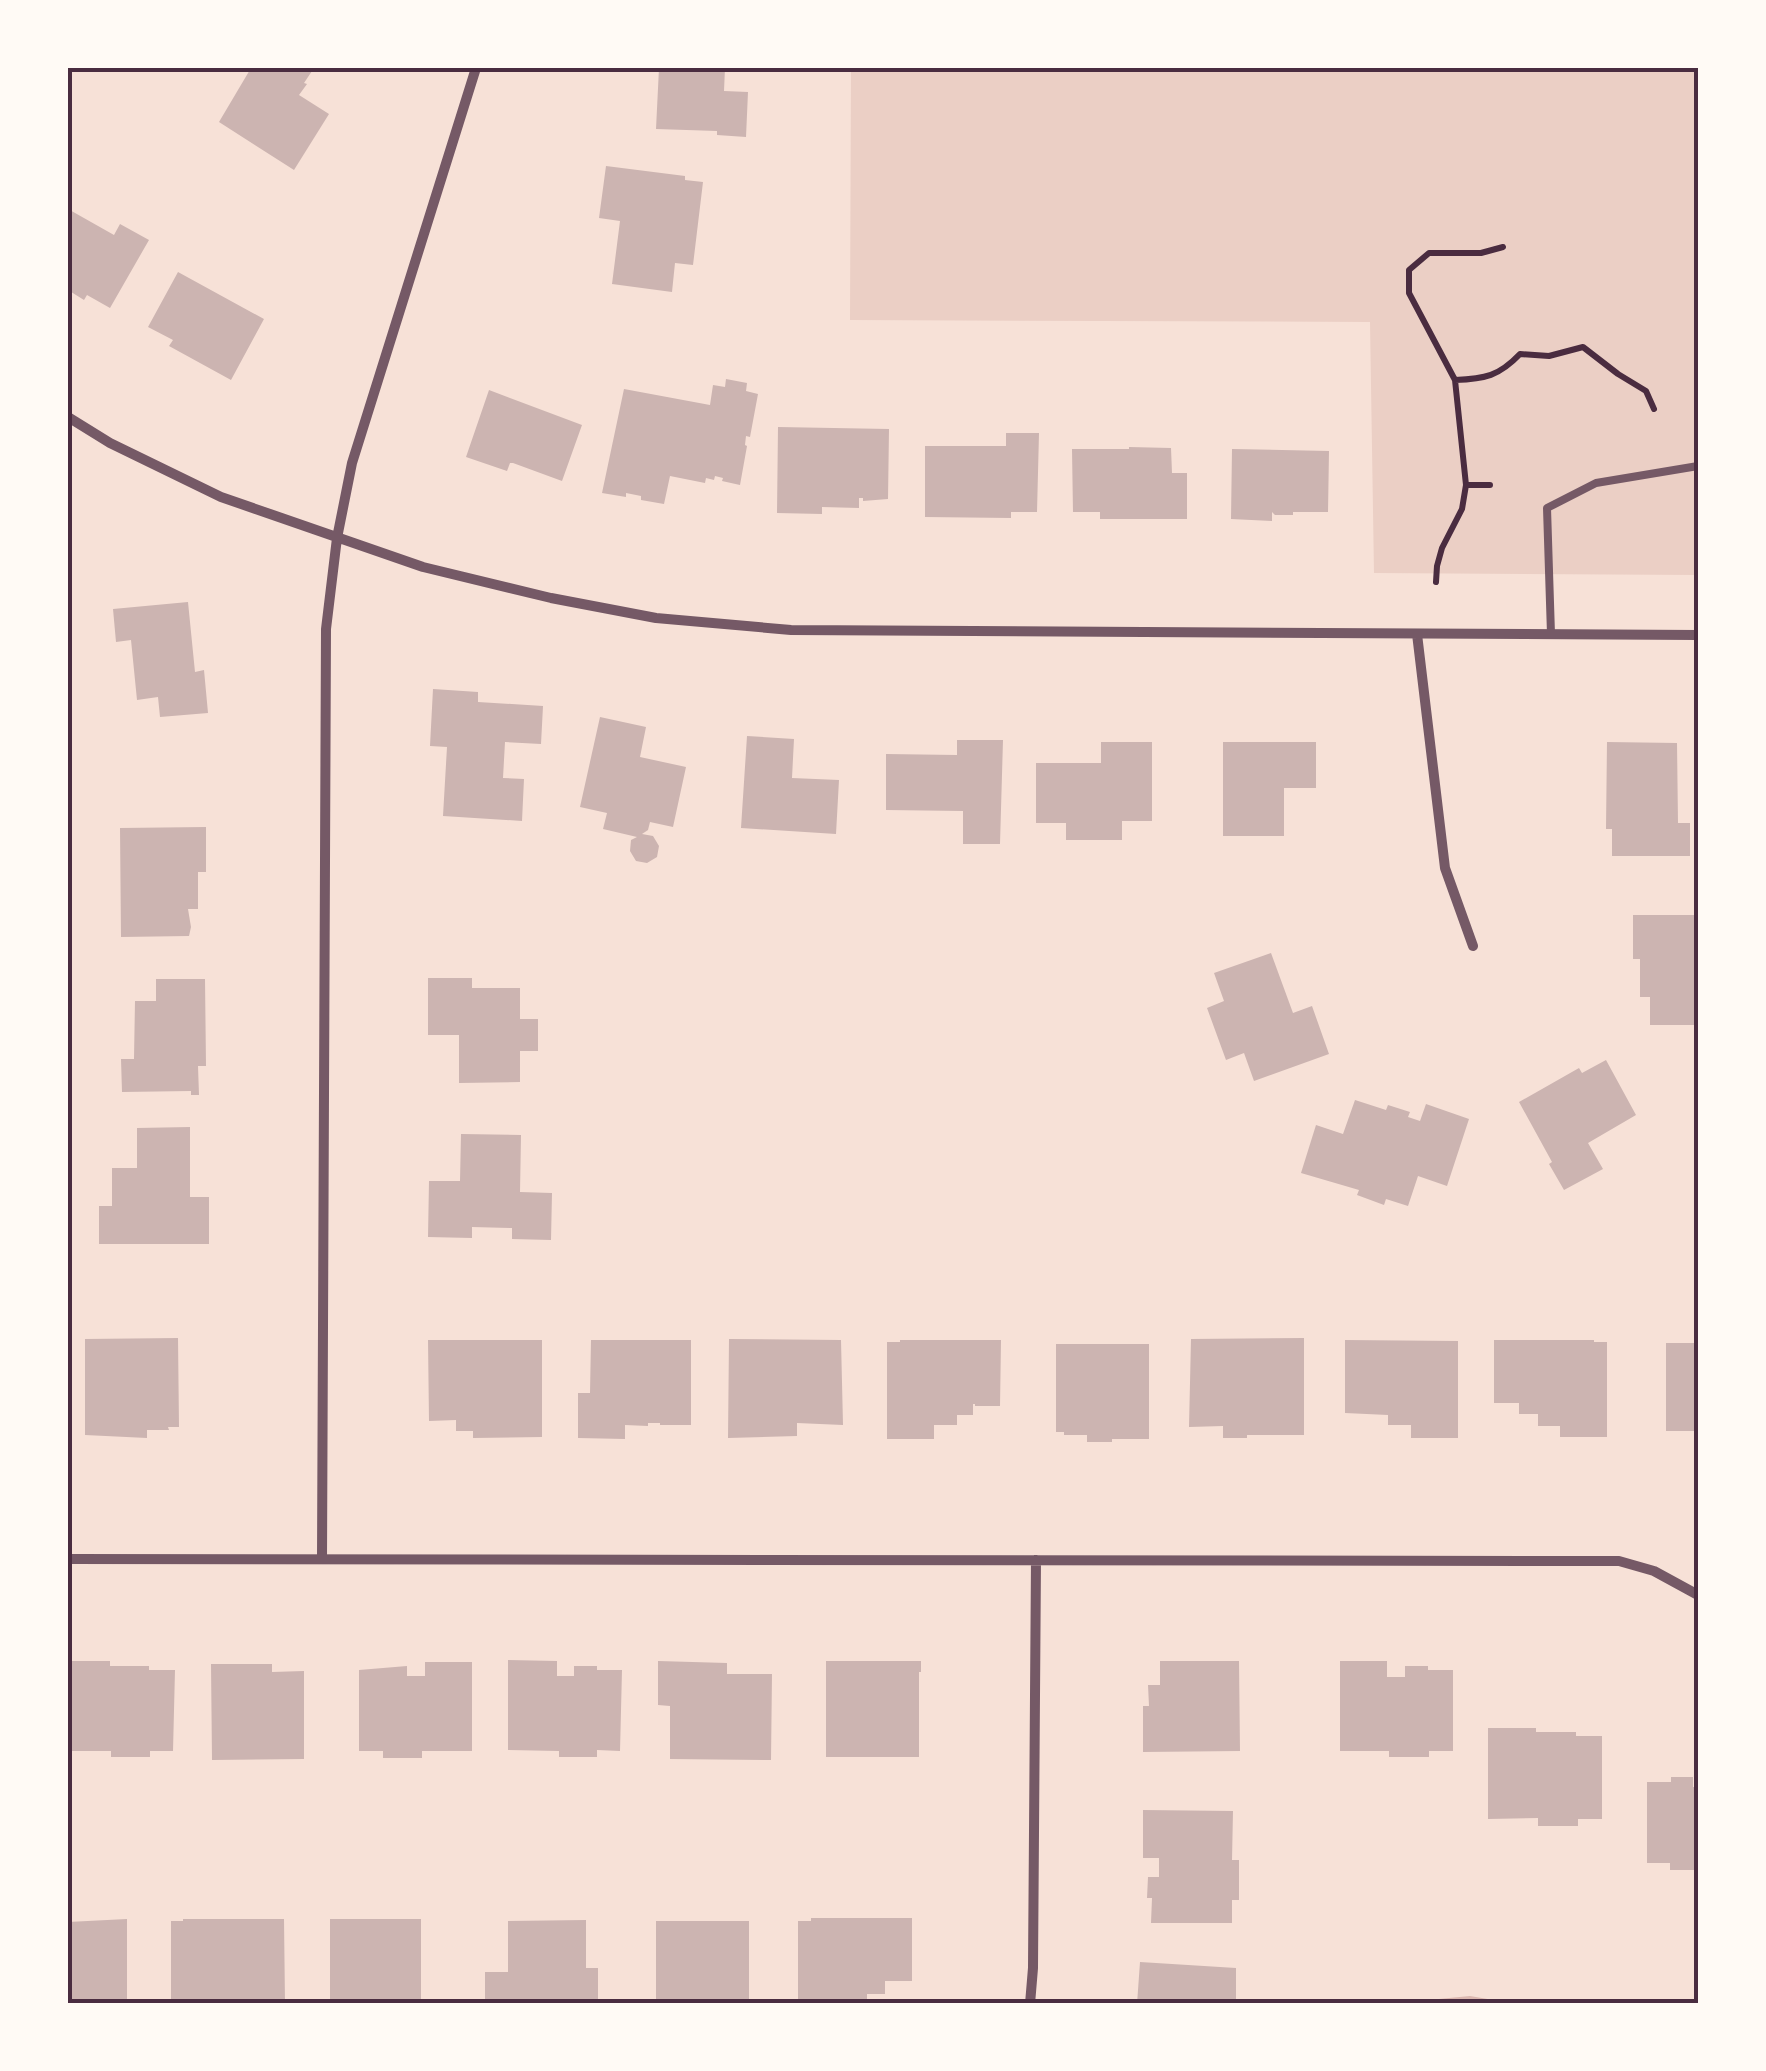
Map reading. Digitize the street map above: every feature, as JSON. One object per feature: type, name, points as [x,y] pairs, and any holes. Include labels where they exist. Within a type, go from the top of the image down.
[{"type":"street","points":[[322,1559],[326,630],[337,538],[352,463],[476,68]]},
{"type":"street","points":[[68,417],[110,443],[221,498],[337,538],[423,567],[550,598],[656,618],[792,630],[1698,634]]},
{"type":"street","points":[[1417,634],[1445,868],[1473,946]]},
{"type":"street","points":[[68,1560],[1619,1561],[1654,1571],[1698,1595]]},
{"type":"street","points":[[1030,2004],[1034,1949],[1036,1560]]},
{"type":"lane","points":[[1550,634],[1546,508],[1596,483],[1698,466]]},
{"type":"path","points":[[1436,582],[1442,548],[1462,509],[1466,484],[1454,380],[1409,293],[1409,270],[1429,253],[1481,253],[1503,247]]},
{"type":"path","points":[[1454,380],[1480,379],[1504,370],[1520,354],[1549,356],[1584,347],[1646,390],[1654,409]]},
{"type":"path","points":[[1466,484],[1490,485]]},
{"type":"shaded area","points":[[851,68],[1698,68],[1698,575],[1374,573],[1370,322],[850,320]]},
{"type":"shaded area","points":[[1470,1996],[1511,2003],[1397,2003]]},
{"type":"building","points":[[251,68],[314,68],[299,95],[329,114],[294,170],[219,122]]},
{"type":"building","points":[[659,68],[725,68],[724,91],[748,92],[746,137],[717,135],[717,131],[656,129]]},
{"type":"building","points":[[606,166],[703,182],[693,265],[675,263],[672,292],[612,284],[620,221],[599,218]]},
{"type":"building","points":[[68,209],[114,235],[120,224],[149,240],[110,308],[68,290]]},
{"type":"building","points":[[178,272],[264,319],[231,380],[169,346],[173,340],[148,327]]},
{"type":"building","points":[[726,379],[747,383],[746,391],[758,394],[750,437],[746,436],[740,485],[715,476],[714,480],[706,478],[705,483],[670,476],[664,504],[626,493],[626,497],[602,493],[624,389],[710,405],[713,385],[725,387]]},
{"type":"building","points":[[489,390],[582,425],[562,481],[513,463],[507,471],[466,457]]},
{"type":"building","points":[[778,427],[889,429],[888,499],[859,498],[859,508],[822,507],[822,514],[777,513]]},
{"type":"building","points":[[1006,433],[1039,433],[1037,512],[1011,512],[1011,518],[925,517],[925,446],[1006,446]]},
{"type":"building","points":[[1171,448],[1172,473],[1187,473],[1187,519],[1100,519],[1100,512],[1073,512],[1072,449]]},
{"type":"building","points":[[1232,449],[1329,451],[1328,512],[1272,512],[1272,521],[1231,519]]},
{"type":"building","points":[[188,602],[195,672],[204,670],[208,713],[160,717],[158,697],[137,700],[131,640],[116,642],[113,609]]},
{"type":"building","points":[[433,689],[478,692],[478,702],[543,706],[541,744],[505,742],[503,778],[524,779],[522,821],[443,816],[447,747],[430,746]]},
{"type":"building","points":[[600,717],[646,727],[640,757],[686,767],[673,827],[650,822],[642,834],[653,836],[659,846],[657,857],[647,863],[636,861],[630,851],[631,840],[637,837],[603,829],[607,813],[580,807]]},
{"type":"building","points":[[747,736],[794,739],[792,778],[839,780],[836,834],[741,828]]},
{"type":"building","points":[[957,740],[1003,740],[1000,844],[963,844],[963,811],[886,810],[886,754],[957,755]]},
{"type":"building","points":[[1101,742],[1152,742],[1152,821],[1122,821],[1122,840],[1066,840],[1066,823],[1036,823],[1036,763],[1101,763]]},
{"type":"building","points":[[1223,742],[1316,742],[1316,788],[1284,788],[1284,836],[1223,836]]},
{"type":"building","points":[[1607,742],[1677,743],[1678,823],[1690,823],[1690,856],[1612,856],[1612,829],[1606,829]]},
{"type":"building","points":[[206,827],[206,872],[198,872],[198,909],[188,909],[189,936],[121,937],[120,828]]},
{"type":"building","points":[[1633,915],[1698,915],[1698,1025],[1650,1025],[1650,997],[1640,997],[1640,959],[1633,959]]},
{"type":"building","points":[[1271,953],[1293,1013],[1312,1006],[1329,1054],[1254,1081],[1244,1053],[1226,1060],[1207,1008],[1224,1001],[1214,973]]},
{"type":"building","points":[[428,978],[472,978],[472,988],[520,988],[520,1019],[538,1019],[538,1051],[520,1051],[520,1082],[459,1083],[459,1035],[428,1035]]},
{"type":"building","points":[[156,979],[205,979],[206,1066],[198,1066],[199,1095],[191,1095],[191,1091],[122,1092],[121,1059],[134,1059],[135,1001],[156,1001]]},
{"type":"building","points":[[1606,1060],[1636,1115],[1588,1143],[1603,1169],[1564,1190],[1519,1102],[1579,1068],[1582,1073]]},
{"type":"building","points":[[1355,1100],[1386,1110],[1388,1105],[1410,1112],[1408,1117],[1420,1121],[1426,1104],[1469,1119],[1447,1186],[1418,1176],[1408,1206],[1386,1199],[1384,1205],[1357,1195],[1359,1190],[1301,1173],[1316,1125],[1343,1134]]},
{"type":"building","points":[[190,1127],[190,1197],[209,1197],[209,1244],[99,1244],[99,1206],[112,1206],[112,1168],[137,1168],[137,1128]]},
{"type":"building","points":[[461,1134],[521,1135],[520,1192],[552,1193],[551,1240],[512,1239],[512,1228],[472,1227],[472,1238],[428,1237],[429,1181],[460,1181]]},
{"type":"building","points":[[178,1338],[179,1427],[147,1430],[147,1438],[85,1435],[85,1339]]},
{"type":"building","points":[[1304,1338],[1304,1435],[1223,1438],[1223,1426],[1189,1427],[1191,1339]]},
{"type":"building","points":[[729,1339],[841,1340],[843,1425],[797,1423],[797,1436],[728,1438]]},
{"type":"building","points":[[428,1340],[542,1340],[542,1437],[473,1438],[473,1431],[456,1431],[456,1420],[429,1421]]},
{"type":"building","points":[[591,1340],[691,1340],[691,1425],[625,1425],[625,1439],[578,1438],[578,1393],[590,1393]]},
{"type":"building","points":[[1001,1340],[1000,1406],[973,1404],[973,1415],[957,1415],[957,1425],[934,1425],[934,1439],[887,1439],[887,1342]]},
{"type":"building","points":[[1345,1340],[1458,1341],[1458,1438],[1411,1438],[1411,1425],[1388,1425],[1388,1415],[1345,1413]]},
{"type":"building","points":[[1494,1340],[1607,1342],[1607,1437],[1560,1437],[1560,1426],[1538,1426],[1538,1414],[1519,1414],[1519,1403],[1494,1403]]},
{"type":"building","points":[[1666,1343],[1698,1343],[1698,1431],[1666,1431]]},
{"type":"building","points":[[1056,1344],[1149,1344],[1149,1439],[1087,1442],[1087,1435],[1056,1432]]},
{"type":"building","points":[[508,1660],[557,1661],[557,1676],[574,1676],[574,1666],[622,1670],[620,1751],[597,1750],[597,1757],[559,1757],[559,1751],[508,1750]]},
{"type":"building","points":[[68,1661],[110,1661],[110,1666],[175,1670],[173,1751],[150,1751],[150,1757],[111,1757],[111,1751],[68,1751]]},
{"type":"building","points":[[658,1661],[727,1663],[727,1674],[772,1674],[771,1760],[670,1759],[670,1706],[658,1705]]},
{"type":"building","points":[[826,1661],[921,1661],[919,1757],[826,1757]]},
{"type":"building","points":[[1160,1661],[1239,1661],[1240,1751],[1143,1752],[1143,1706],[1149,1706],[1148,1685],[1160,1685]]},
{"type":"building","points":[[1340,1661],[1387,1661],[1387,1677],[1405,1677],[1405,1666],[1453,1670],[1453,1751],[1429,1751],[1429,1757],[1389,1757],[1389,1751],[1340,1751]]},
{"type":"building","points":[[425,1662],[472,1662],[472,1751],[422,1751],[422,1758],[383,1758],[383,1751],[359,1751],[359,1670],[407,1666],[407,1676],[425,1676]]},
{"type":"building","points":[[211,1664],[272,1664],[272,1672],[304,1671],[304,1759],[212,1760]]},
{"type":"building","points":[[1488,1728],[1536,1728],[1536,1732],[1602,1736],[1602,1819],[1578,1819],[1578,1826],[1538,1826],[1538,1818],[1488,1819]]},
{"type":"building","points":[[1671,1777],[1693,1777],[1693,1787],[1698,1787],[1698,1870],[1670,1870],[1670,1863],[1647,1863],[1647,1782],[1671,1782]]},
{"type":"building","points":[[1143,1810],[1233,1811],[1232,1860],[1239,1860],[1239,1900],[1232,1900],[1232,1923],[1151,1923],[1148,1877],[1159,1877],[1159,1858],[1143,1858]]},
{"type":"building","points":[[912,1918],[912,1981],[885,1981],[885,1994],[867,1994],[867,2004],[798,2004],[798,1921]]},
{"type":"building","points":[[127,1919],[127,2004],[68,2004],[68,1922]]},
{"type":"building","points":[[284,1919],[285,2004],[171,2004],[171,1921]]},
{"type":"building","points":[[330,1919],[421,1919],[421,1999],[410,2004],[330,2004]]},
{"type":"building","points":[[586,1920],[586,1968],[598,1968],[598,2000],[574,2000],[574,2004],[485,2004],[485,1972],[508,1972],[508,1921]]},
{"type":"building","points":[[656,1921],[749,1921],[749,2004],[656,2004]]},
{"type":"building","points":[[1140,1962],[1236,1968],[1236,2004],[1137,2004]]}]
